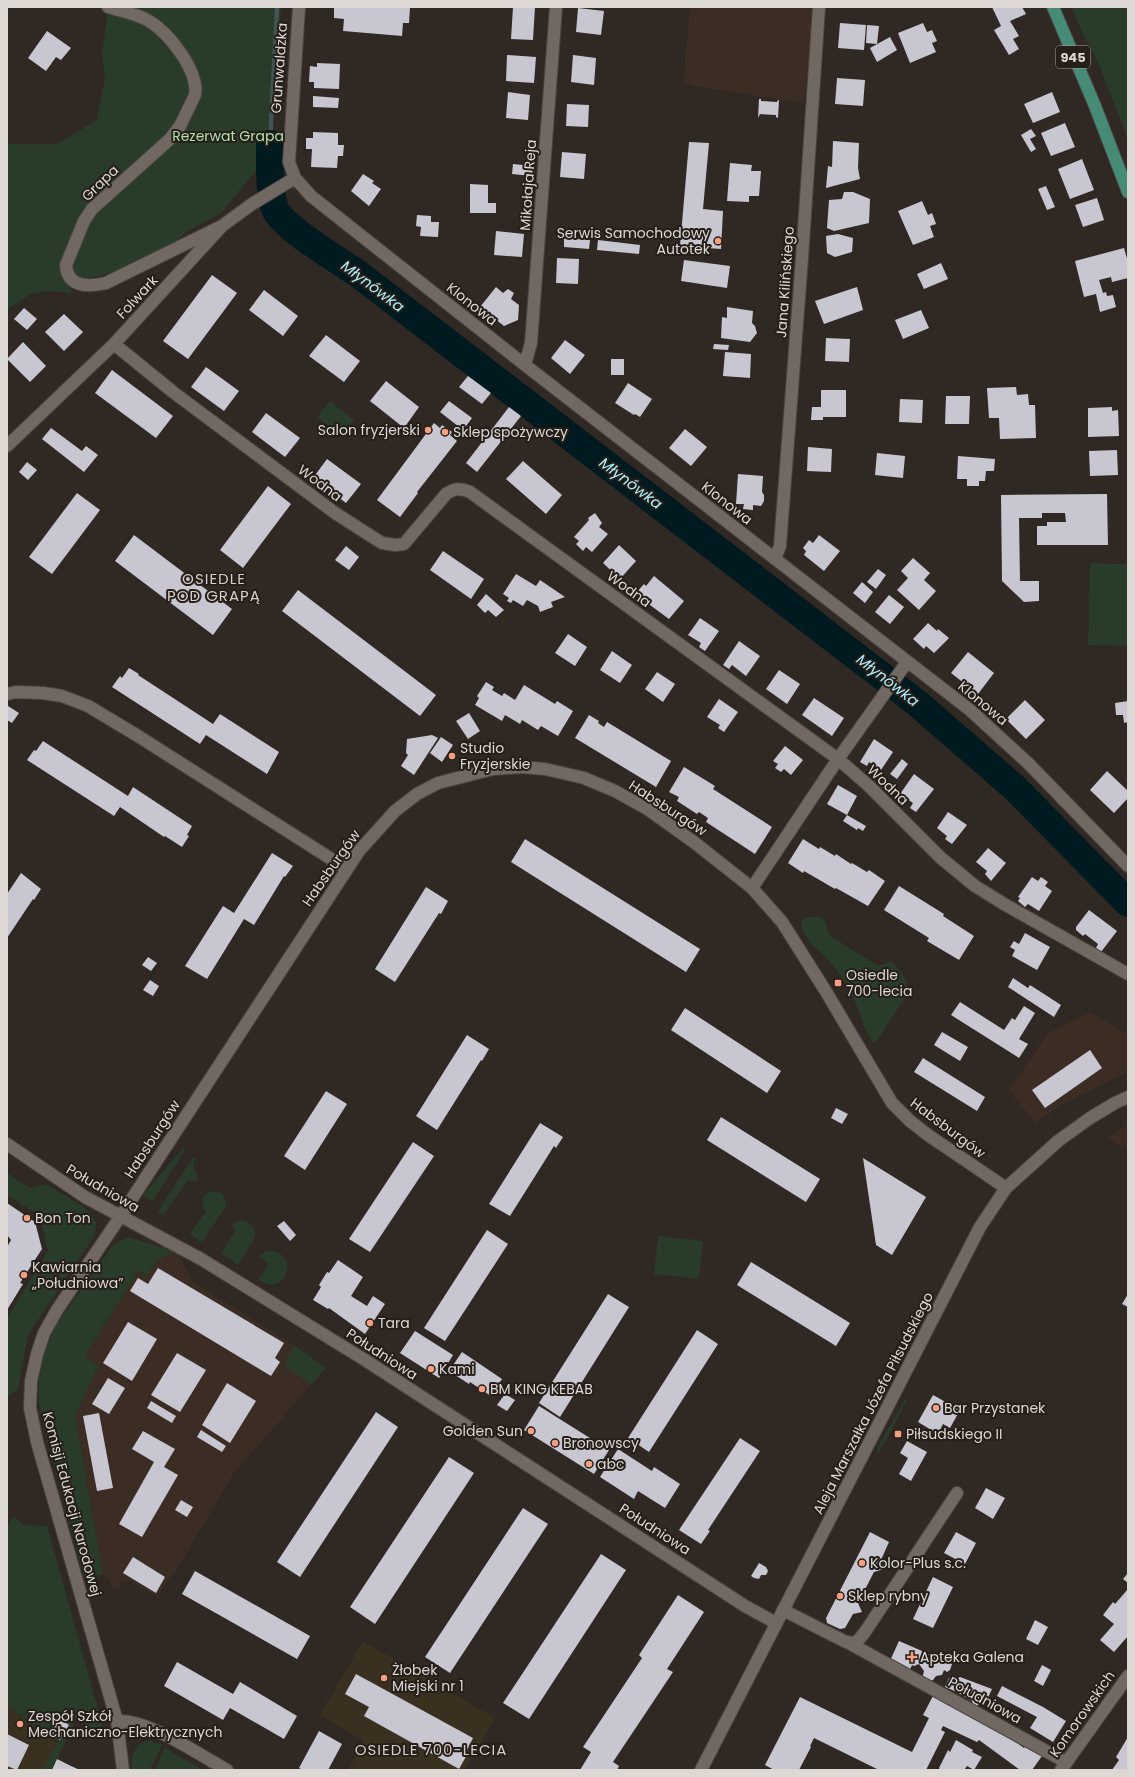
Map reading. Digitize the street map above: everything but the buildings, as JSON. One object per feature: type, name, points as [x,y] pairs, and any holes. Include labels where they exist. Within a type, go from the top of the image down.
[{"type":"main road","name":"945","points":[[1053,7],[1095,106],[1128,192]]},
{"type":"street","name":"Grapa","points":[[108,7],[146,19],[164,33],[180,52],[191,73],[196,90],[175,134],[92,209],[84,221],[66,265],[66,270],[74,280],[82,286],[94,286],[106,283],[222,226]]},
{"type":"street","name":"Grunwaldzka","points":[[295,178],[289,162],[289,143],[299,7]]},
{"type":"street","name":"Mikołaja Reja","points":[[525,365],[531,343],[556,7]]},
{"type":"street","name":"Jana Kilińskiego","points":[[775,559],[780,546],[802,258],[818,7]]},
{"type":"street","name":"Folwark","points":[[7,446],[114,344],[222,226],[252,204],[295,178]]},
{"type":"street","name":"Klonowa","points":[[295,178],[322,205],[525,365],[970,710],[1028,764],[1128,866]]},
{"type":"street","name":"Wodna","points":[[114,344],[173,392],[335,514],[382,543],[395,545],[404,544],[446,494],[453,489],[461,488],[470,492],[838,759],[869,786],[941,858],[975,886],[1128,974]]},
{"type":"street","points":[[752,888],[838,759],[907,662]]},
{"type":"street","points":[[7,694],[16,692],[43,693],[62,696],[88,706],[138,736],[347,869]]},
{"type":"street","name":"Habsburgów","points":[[120,1217],[359,850],[379,827],[401,805],[416,794],[438,784],[469,774],[493,769],[521,767],[545,769],[584,778],[615,792],[649,810],[695,843],[752,888],[782,922],[825,990],[892,1103],[928,1136],[1006,1188]]},
{"type":"street","name":"Aleja Marszałka Józefa Piłsudskiego","points":[[701,1770],[980,1228],[1006,1188],[1058,1141],[1090,1118],[1128,1097]]},
{"type":"street","name":"Południowa","points":[[7,1144],[72,1189],[120,1217],[156,1234],[202,1259],[365,1360],[745,1606],[776,1623]]},
{"type":"street","name":"Komisji Edukacji Narodowej","points":[[120,1217],[56,1310],[44,1333],[37,1354],[31,1381],[30,1408],[37,1442],[117,1721],[123,1770]]},
{"type":"street","points":[[846,1642],[856,1643],[865,1632],[957,1493]]},
{"type":"street","name":"Południowa","points":[[783,1610],[846,1642],[1063,1766]]},
{"type":"street","name":"Komorowskich","points":[[1063,1766],[1128,1676]]},
{"type":"street","points":[[117,1721],[128,1720],[144,1724],[227,1770]]},
{"type":"shaded area","points":[[690,7],[815,7],[804,103],[683,84]]},
{"type":"shaded area","points":[[1090,1012],[1128,1034],[1128,1072],[1061,1105],[1035,1123],[1009,1090],[1048,1033]]},
{"type":"shaded area","points":[[1128,1123],[1128,1150],[1107,1138]]},
{"type":"shaded area","points":[[177,1252],[192,1281],[294,1345],[284,1365],[311,1385],[234,1473],[177,1569],[157,1597],[131,1581],[120,1583],[121,1586],[112,1589],[109,1579],[103,1575],[75,1415],[98,1366],[85,1356],[139,1270],[147,1276],[158,1260]]},
{"type":"shaded area","name":"Żłobek Miejski nr 1","points":[[363,1641],[495,1718],[465,1770],[348,1770],[364,1741],[320,1715]]},
{"type":"shaded area","name":"Zespół Szkół Mechaniczno-Elektrycznych","points":[[7,1706],[58,1743],[42,1770],[7,1770]]},
{"type":"green space","name":"Rezerwat Grapa","points":[[101,7],[281,7],[270,154],[221,213],[186,232],[152,261],[68,284],[73,293],[45,291],[29,295],[7,310],[7,144],[57,144],[97,120],[105,79],[102,55],[108,9]]},
{"type":"green space","points":[[1072,7],[1128,7],[1128,140],[1099,64],[1080,28]]},
{"type":"green space","points":[[330,401],[354,420],[342,436],[317,417]]},
{"type":"green space","points":[[1090,563],[1128,564],[1128,646],[1088,645]]},
{"type":"green space","points":[[806,917],[818,917],[824,919],[829,935],[878,966],[892,961],[905,978],[909,991],[877,1041],[874,1043],[868,1034],[854,999],[842,978],[832,964],[805,935],[801,922]]},
{"type":"green space","points":[[183,1148],[185,1150],[152,1202],[143,1195]]},
{"type":"green space","points":[[193,1157],[196,1159],[193,1164],[198,1179],[196,1182],[188,1180],[163,1216],[158,1212]]},
{"type":"green space","points":[[7,1173],[30,1188],[45,1184],[66,1196],[89,1212],[96,1222],[96,1228],[93,1238],[28,1335],[18,1389],[7,1397],[7,1318],[48,1251],[40,1216],[7,1195]]},
{"type":"green space","points":[[210,1191],[221,1193],[225,1199],[226,1206],[202,1242],[190,1234],[206,1212],[202,1200]]},
{"type":"green space","points":[[240,1220],[248,1222],[253,1226],[255,1236],[238,1265],[221,1254],[236,1229],[231,1225]]},
{"type":"green space","points":[[658,1236],[703,1241],[699,1279],[654,1274]]},
{"type":"green space","points":[[128,1237],[177,1252],[158,1260],[147,1276],[139,1270],[85,1356],[98,1366],[75,1415],[103,1575],[84,1577],[46,1436],[39,1404],[39,1380],[45,1350],[56,1325],[113,1245]]},
{"type":"green space","points":[[267,1251],[278,1253],[284,1258],[287,1265],[283,1279],[277,1284],[268,1284],[258,1279],[269,1265],[259,1256]]},
{"type":"green space","points":[[294,1345],[326,1368],[311,1385],[284,1365]]},
{"type":"green space","points":[[905,1399],[906,1402],[879,1453],[877,1449]]},
{"type":"green space","points":[[855,1441],[856,1444],[829,1495],[826,1494],[827,1491]]},
{"type":"green space","points":[[14,1516],[23,1525],[47,1526],[107,1741],[76,1718],[52,1770],[42,1770],[58,1742],[7,1706],[7,1526]]},
{"type":"green space","points":[[145,1741],[151,1741],[162,1745],[150,1770],[132,1770],[133,1753]]},
{"type":"green space","points":[[165,1748],[203,1770],[155,1770]]},
{"type":"waterway","name":"Młynówka","points":[[270,144],[277,7]]},
{"type":"waterway","name":"Młynówka","points":[[270,144],[270,178],[272,197],[276,211],[282,219],[301,236],[357,273],[917,703],[1016,789],[1128,903]]},
{"type":"place","name":"Serwis Samochodowy Autotek","points":[[718,241]]},
{"type":"place","name":"Salon fryzjerski","points":[[428,430]]},
{"type":"place","name":"Sklep spożywczy","points":[[445,432]]},
{"type":"place","name":"Studio Fryzjerskie","points":[[452,756]]},
{"type":"place","name":"Osiedle 700-lecia","points":[[838,983]]},
{"type":"place","name":"Bon Ton","points":[[27,1218]]},
{"type":"place","name":"Kawiarnia „Południowa”","points":[[24,1275]]},
{"type":"place","name":"Tara","points":[[370,1323]]},
{"type":"place","name":"Kami","points":[[431,1369]]},
{"type":"place","name":"BM KING KEBAB","points":[[482,1389]]},
{"type":"place","name":"Bar Przystanek","points":[[936,1408]]},
{"type":"place","name":"Golden Sun","points":[[531,1431]]},
{"type":"place","name":"Piłsudskiego II","points":[[898,1434]]},
{"type":"place","name":"Bronowscy","points":[[555,1443]]},
{"type":"place","name":"abc","points":[[589,1464]]},
{"type":"place","name":"Kolor-Plus s.c.","points":[[862,1563]]},
{"type":"place","name":"Sklep rybny","points":[[840,1596]]},
{"type":"place","name":"Apteka Galena","points":[[912,1657]]},
{"type":"place","name":"Żłobek Miejski nr 1","points":[[384,1678]]},
{"type":"place","name":"Zespół Szkół Mechaniczno-Elektrycznych","points":[[20,1724]]},
{"type":"district","name":"OSIEDLE POD GRAPĄ","points":[[214,586]]},
{"type":"district","name":"OSIEDLE 700-LECIA","points":[[431,1749]]}]
